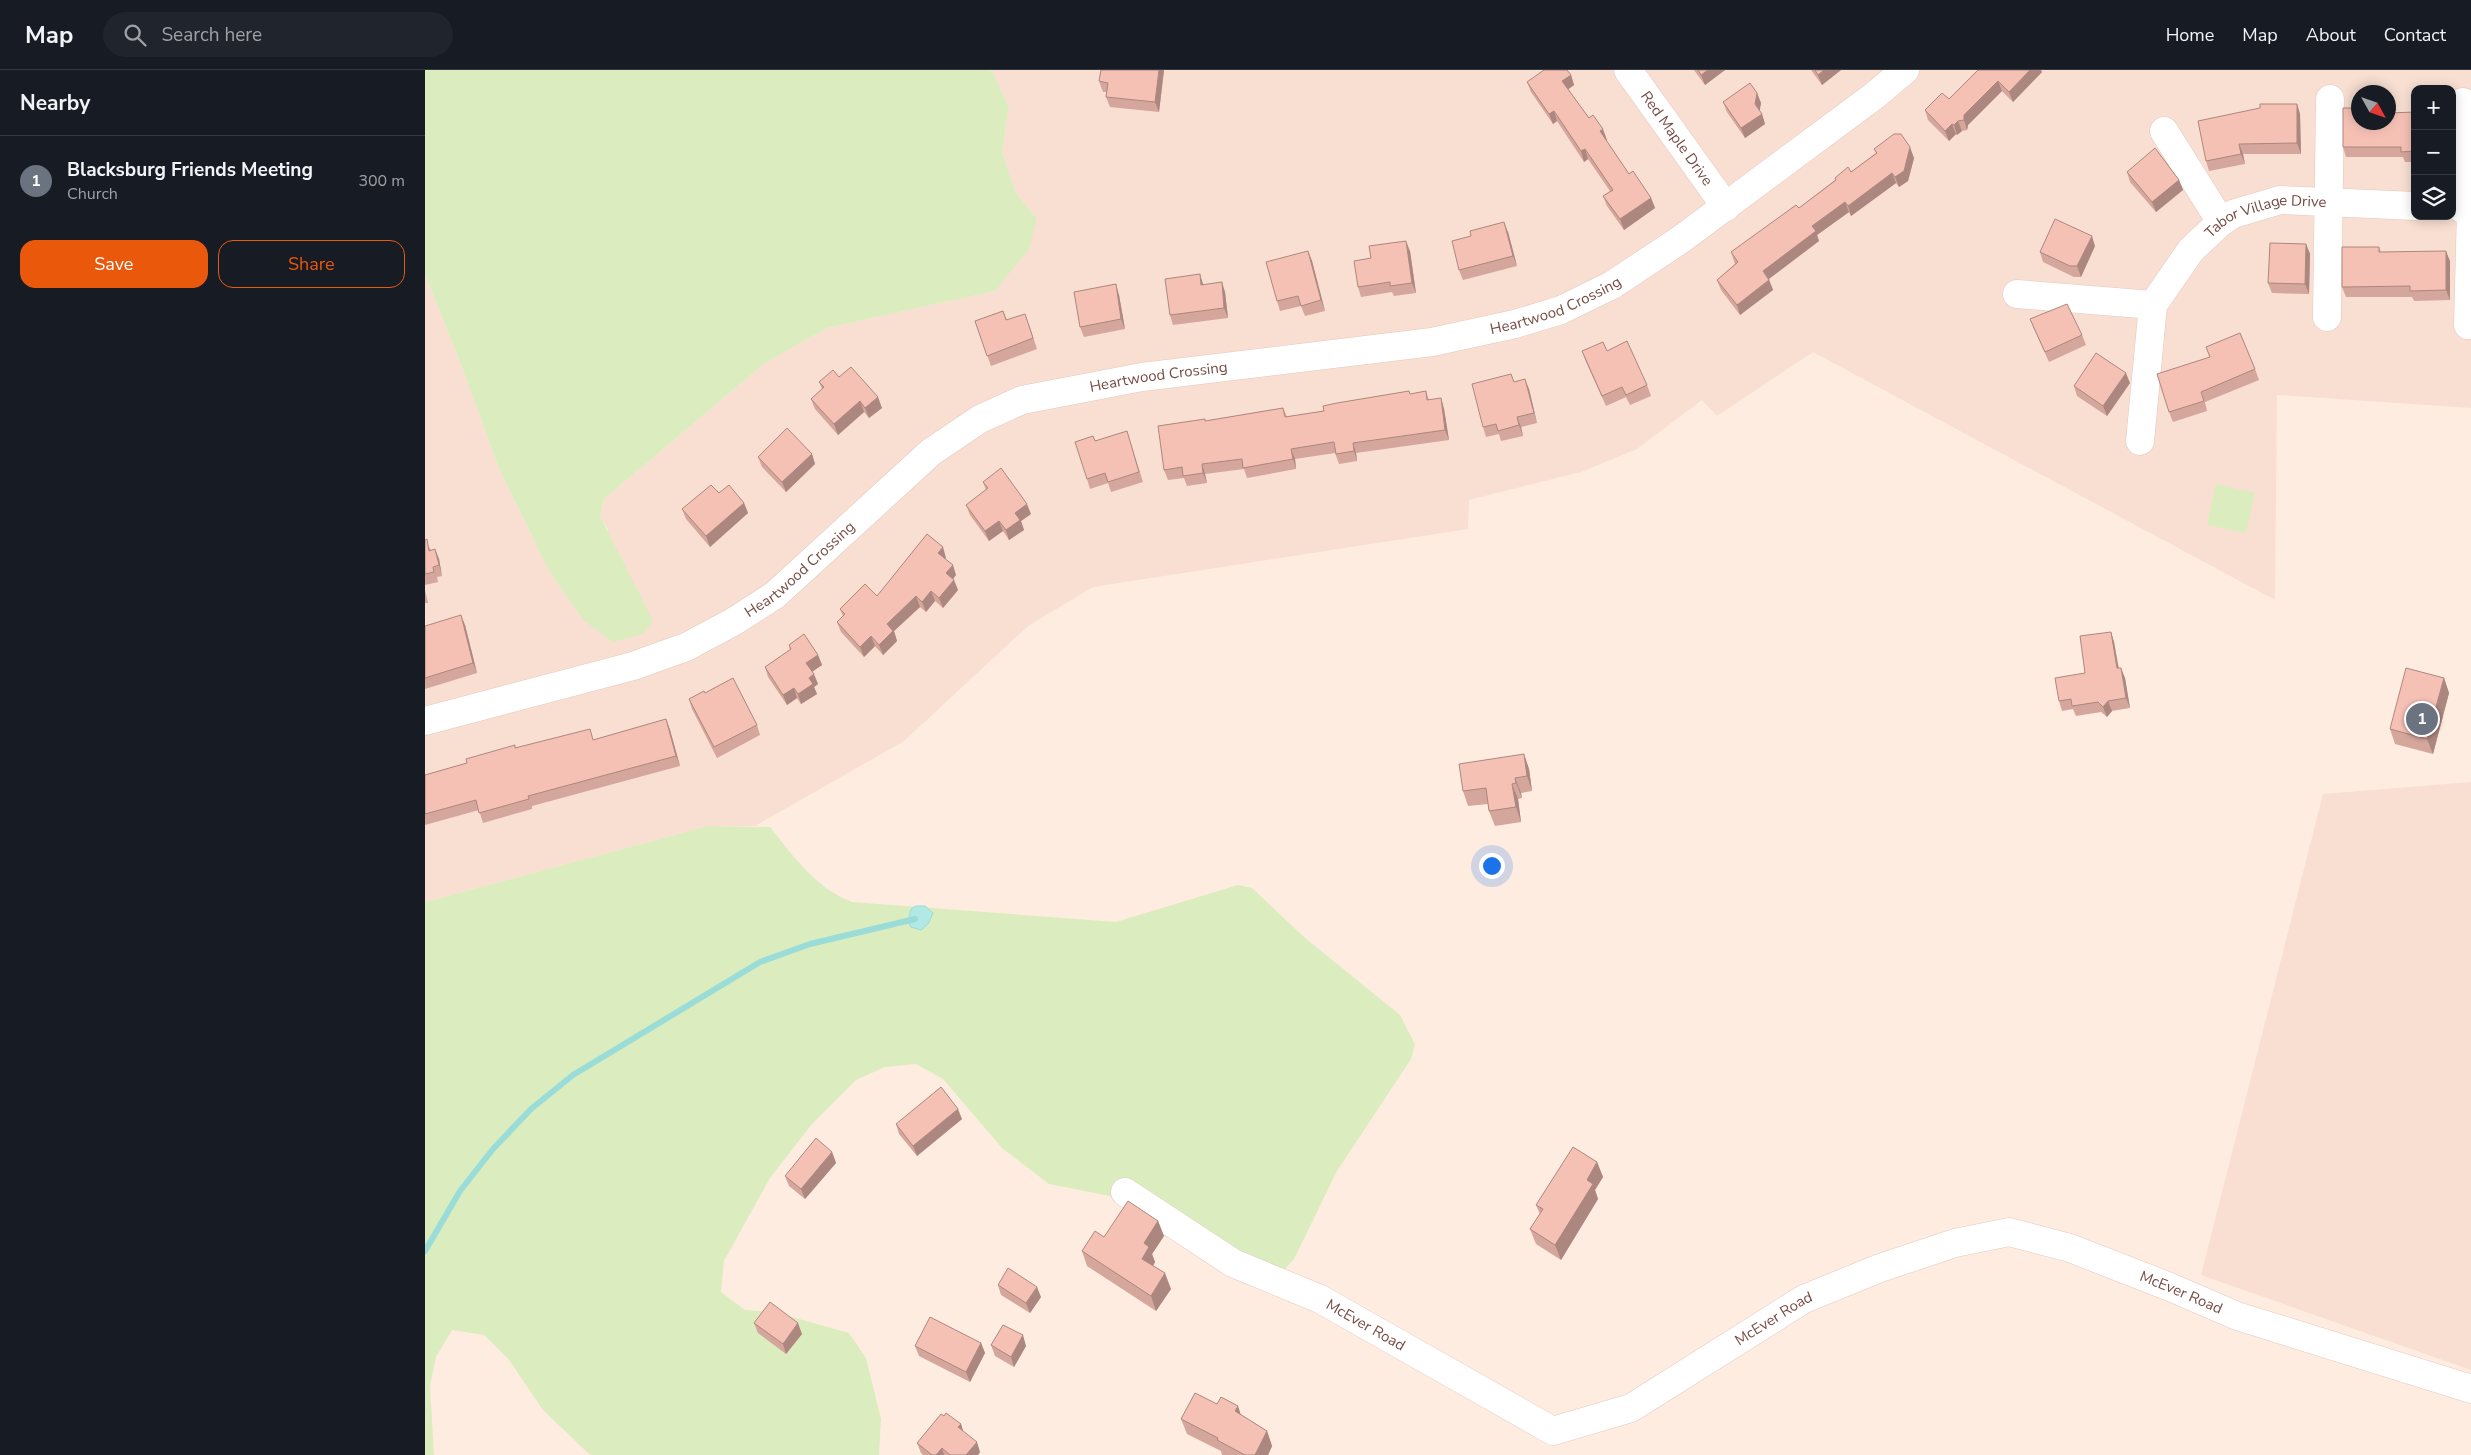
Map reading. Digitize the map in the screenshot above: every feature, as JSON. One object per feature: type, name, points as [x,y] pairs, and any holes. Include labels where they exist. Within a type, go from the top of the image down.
[{"type":"street","name":"Red Maple Drive","points":[[1628,70],[1725,207]]},
{"type":"street","name":"Heartwood Crossing","points":[[425,721],[633,666],[686,647],[733,622],[775,595],[931,452],[980,419],[1022,400],[1142,376],[1432,342],[1515,324],[1561,310],[1612,285],[1680,240],[1874,96],[1905,70]]},
{"type":"street","points":[[2327,317],[2330,100]]},
{"type":"street","points":[[2463,102],[2468,325]]},
{"type":"street","points":[[2164,131],[2221,222]]},
{"type":"street","name":"Tabor Village Drive","points":[[2153,305],[2191,250],[2221,222],[2233,214],[2280,200],[2411,206]]},
{"type":"street","points":[[2017,294],[2153,305],[2139,441]]},
{"type":"street","name":"McEver Road","points":[[1125,1192],[1233,1263],[1320,1299],[1553,1431],[1631,1408],[1804,1299],[1880,1268],[1955,1243],[2009,1232],[2070,1248],[2170,1287],[2237,1316],[2471,1389]]},
{"type":"shaded area","points":[[989,70],[2471,70],[2471,408],[2277,395],[2275,600],[1813,352],[1717,416],[1702,400],[1637,449],[1581,472],[1469,500],[1468,529],[1093,587],[1028,626],[904,741],[755,826],[708,826],[425,902],[425,275],[457,354],[500,471],[549,571],[583,620],[608,530],[600,516],[604,499],[765,363],[827,328],[995,291],[1037,219],[1016,193],[1002,152],[1009,107],[993,73]]},
{"type":"shaded area","points":[[2471,782],[2471,1370],[2201,1275],[2323,794]]},
{"type":"green space","points":[[425,70],[989,70],[993,73],[1009,107],[1002,152],[1016,193],[1037,219],[1029,249],[995,291],[827,328],[765,363],[604,499],[600,516],[653,621],[643,634],[613,642],[583,620],[549,571],[500,471],[457,354],[425,275]]},
{"type":"green space","points":[[2216,484],[2255,493],[2246,533],[2207,525]]},
{"type":"green space","points":[[708,826],[770,827],[807,871],[828,889],[852,902],[1116,922],[1238,885],[1252,888],[1304,937],[1400,1015],[1415,1044],[1411,1059],[1337,1171],[1294,1259],[1270,1286],[1244,1284],[1110,1196],[1049,1184],[1002,1148],[943,1079],[916,1064],[885,1067],[856,1080],[812,1124],[770,1178],[724,1261],[721,1292],[745,1310],[774,1312],[849,1333],[866,1358],[881,1419],[879,1455],[592,1455],[543,1410],[509,1360],[484,1335],[452,1330],[436,1357],[430,1386],[434,1455],[425,1455],[425,902]]},
{"type":"water","points":[[916,906],[925,906],[933,913],[928,924],[921,930],[911,927],[908,922],[911,909]]},
{"type":"building","points":[[1101,70],[1159,70],[1155,102],[1106,97],[1108,83],[1099,81]]},
{"type":"building","points":[[1544,70],[1567,70],[1571,75],[1562,81],[1589,118],[1593,115],[1603,129],[1600,131],[1629,174],[1633,171],[1651,198],[1620,219],[1603,196],[1613,190],[1585,149],[1581,151],[1554,111],[1549,114],[1527,82]]},
{"type":"building","points":[[1698,70],[1708,70],[1701,75]]},
{"type":"building","points":[[1815,70],[1824,70],[1818,75]]},
{"type":"building","points":[[1978,70],[2030,70],[2009,92],[1998,81],[1964,115],[1964,120],[1958,121],[1954,125],[1952,124],[1945,131],[1925,110],[1942,93],[1949,99]]},
{"type":"building","points":[[1750,83],[1757,93],[1755,104],[1762,114],[1741,128],[1723,102]]},
{"type":"building","points":[[2260,104],[2297,104],[2297,143],[2239,144],[2241,154],[2206,161],[2198,121],[2260,108]]},
{"type":"building","points":[[2343,108],[2351,108],[2351,130],[2396,130],[2396,113],[2411,112],[2411,151],[2401,152],[2401,147],[2343,147]]},
{"type":"building","points":[[1894,134],[1901,134],[1910,147],[1904,171],[1895,177],[1892,173],[1848,206],[1845,202],[1812,226],[1816,231],[1763,271],[1769,280],[1737,305],[1717,280],[1738,262],[1731,252],[1796,205],[1799,208],[1836,180],[1835,178],[1848,167],[1851,172],[1877,153],[1874,149]]},
{"type":"building","points":[[2155,148],[2179,180],[2152,202],[2127,172]]},
{"type":"building","points":[[2055,219],[2092,236],[2077,266],[2070,266],[2040,252]]},
{"type":"building","points":[[1504,222],[1513,256],[1459,270],[1452,241],[1471,236],[1470,231]]},
{"type":"building","points":[[1406,241],[1412,283],[1390,286],[1390,282],[1358,287],[1354,261],[1371,258],[1369,246]]},
{"type":"building","points":[[2270,243],[2306,244],[2305,284],[2268,283]]},
{"type":"building","points":[[2342,247],[2379,247],[2379,252],[2446,251],[2446,290],[2410,291],[2410,286],[2342,287]]},
{"type":"building","points":[[1308,251],[1321,300],[1301,306],[1298,296],[1277,301],[1266,262]]},
{"type":"building","points":[[1200,274],[1201,285],[1222,282],[1224,308],[1170,315],[1165,279]]},
{"type":"building","points":[[1116,284],[1121,319],[1080,327],[1074,292]]},
{"type":"building","points":[[2067,304],[2082,335],[2045,352],[2030,319]]},
{"type":"building","points":[[1003,311],[1006,320],[1025,314],[1033,338],[987,356],[975,321]]},
{"type":"building","points":[[2240,333],[2255,369],[2201,392],[2204,401],[2169,412],[2157,374],[2210,357],[2206,347]]},
{"type":"building","points":[[1627,341],[1647,385],[1626,395],[1622,387],[1602,396],[1582,351],[1603,342],[1607,351]]},
{"type":"building","points":[[2096,353],[2126,373],[2103,406],[2074,386]]},
{"type":"building","points":[[851,367],[878,397],[865,408],[860,401],[834,424],[811,399],[824,387],[819,382],[833,370],[839,377]]},
{"type":"building","points":[[1511,374],[1514,382],[1525,379],[1534,413],[1517,417],[1519,425],[1498,431],[1496,424],[1483,427],[1472,384]]},
{"type":"building","points":[[1409,391],[1410,394],[1426,391],[1427,400],[1441,398],[1445,430],[1353,443],[1354,451],[1336,454],[1334,442],[1291,449],[1293,459],[1243,468],[1242,459],[1202,464],[1203,473],[1183,476],[1182,467],[1164,470],[1158,426],[1205,419],[1205,421],[1283,408],[1285,417],[1324,411],[1323,406],[1337,403]]},
{"type":"building","points":[[787,428],[812,454],[782,482],[758,457]]},
{"type":"building","points":[[1127,431],[1139,472],[1108,482],[1105,473],[1087,479],[1075,442],[1093,436],[1095,441]]},
{"type":"building","points":[[1001,468],[1027,504],[1015,513],[1020,520],[1006,530],[999,521],[985,531],[966,505],[988,488],[983,482]]},
{"type":"building","points":[[711,485],[719,493],[729,485],[744,503],[706,536],[682,509]]},
{"type":"building","points":[[927,534],[943,547],[938,553],[953,565],[946,573],[954,580],[939,598],[931,591],[922,602],[916,596],[887,624],[893,631],[879,645],[871,636],[860,647],[837,622],[845,614],[840,609],[865,584],[877,596]]},
{"type":"building","points":[[427,539],[429,551],[435,549],[439,565],[433,567],[434,572],[425,574],[425,540]]},
{"type":"building","points":[[461,615],[473,663],[425,678],[425,626]]},
{"type":"building","points":[[2111,632],[2117,668],[2121,668],[2126,698],[2108,701],[2103,707],[2098,702],[2072,706],[2071,699],[2059,701],[2055,678],[2085,673],[2080,636]]},
{"type":"building","points":[[804,634],[818,655],[806,663],[814,674],[809,678],[813,684],[798,694],[794,688],[783,695],[765,667],[791,649],[789,645]]},
{"type":"building","points":[[2406,668],[2444,678],[2427,739],[2390,729]]},
{"type":"building","points":[[733,678],[757,725],[714,747],[689,699]]},
{"type":"building","points":[[666,719],[676,756],[528,796],[529,799],[479,813],[476,800],[425,814],[425,775],[467,763],[466,759],[515,745],[515,748],[590,729],[593,740]]},
{"type":"building","points":[[1524,754],[1527,776],[1515,778],[1516,783],[1512,784],[1516,807],[1489,811],[1486,788],[1463,791],[1459,764]]},
{"type":"building","points":[[941,1087],[958,1109],[913,1146],[896,1124]]},
{"type":"building","points":[[816,1138],[832,1152],[801,1189],[785,1176]]},
{"type":"building","points":[[1573,1147],[1597,1162],[1587,1180],[1593,1184],[1555,1245],[1530,1229],[1543,1209],[1536,1205]]},
{"type":"building","points":[[1128,1201],[1158,1221],[1144,1243],[1149,1247],[1142,1259],[1165,1273],[1151,1296],[1082,1251],[1095,1231],[1104,1237]]},
{"type":"building","points":[[1008,1268],[1037,1287],[1026,1303],[998,1285]]},
{"type":"building","points":[[770,1302],[798,1323],[783,1344],[754,1323]]},
{"type":"building","points":[[930,1317],[981,1343],[966,1372],[915,1346]]},
{"type":"building","points":[[1003,1325],[1023,1335],[1011,1357],[991,1345]]},
{"type":"building","points":[[1195,1393],[1217,1404],[1221,1397],[1238,1406],[1235,1411],[1267,1431],[1255,1455],[1245,1455],[1217,1440],[1218,1438],[1181,1419]]},
{"type":"building","points":[[946,1413],[961,1424],[958,1427],[977,1442],[966,1455],[950,1455],[942,1448],[936,1455],[932,1455],[917,1443],[941,1414],[944,1416]]},
{"type":"waterway","points":[[425,1251],[460,1191],[493,1149],[531,1109],[573,1075],[760,962],[810,944],[915,919]]},
{"type":"place","name":"Blacksburg Friends Meeting","points":[[2422,719]]}]
